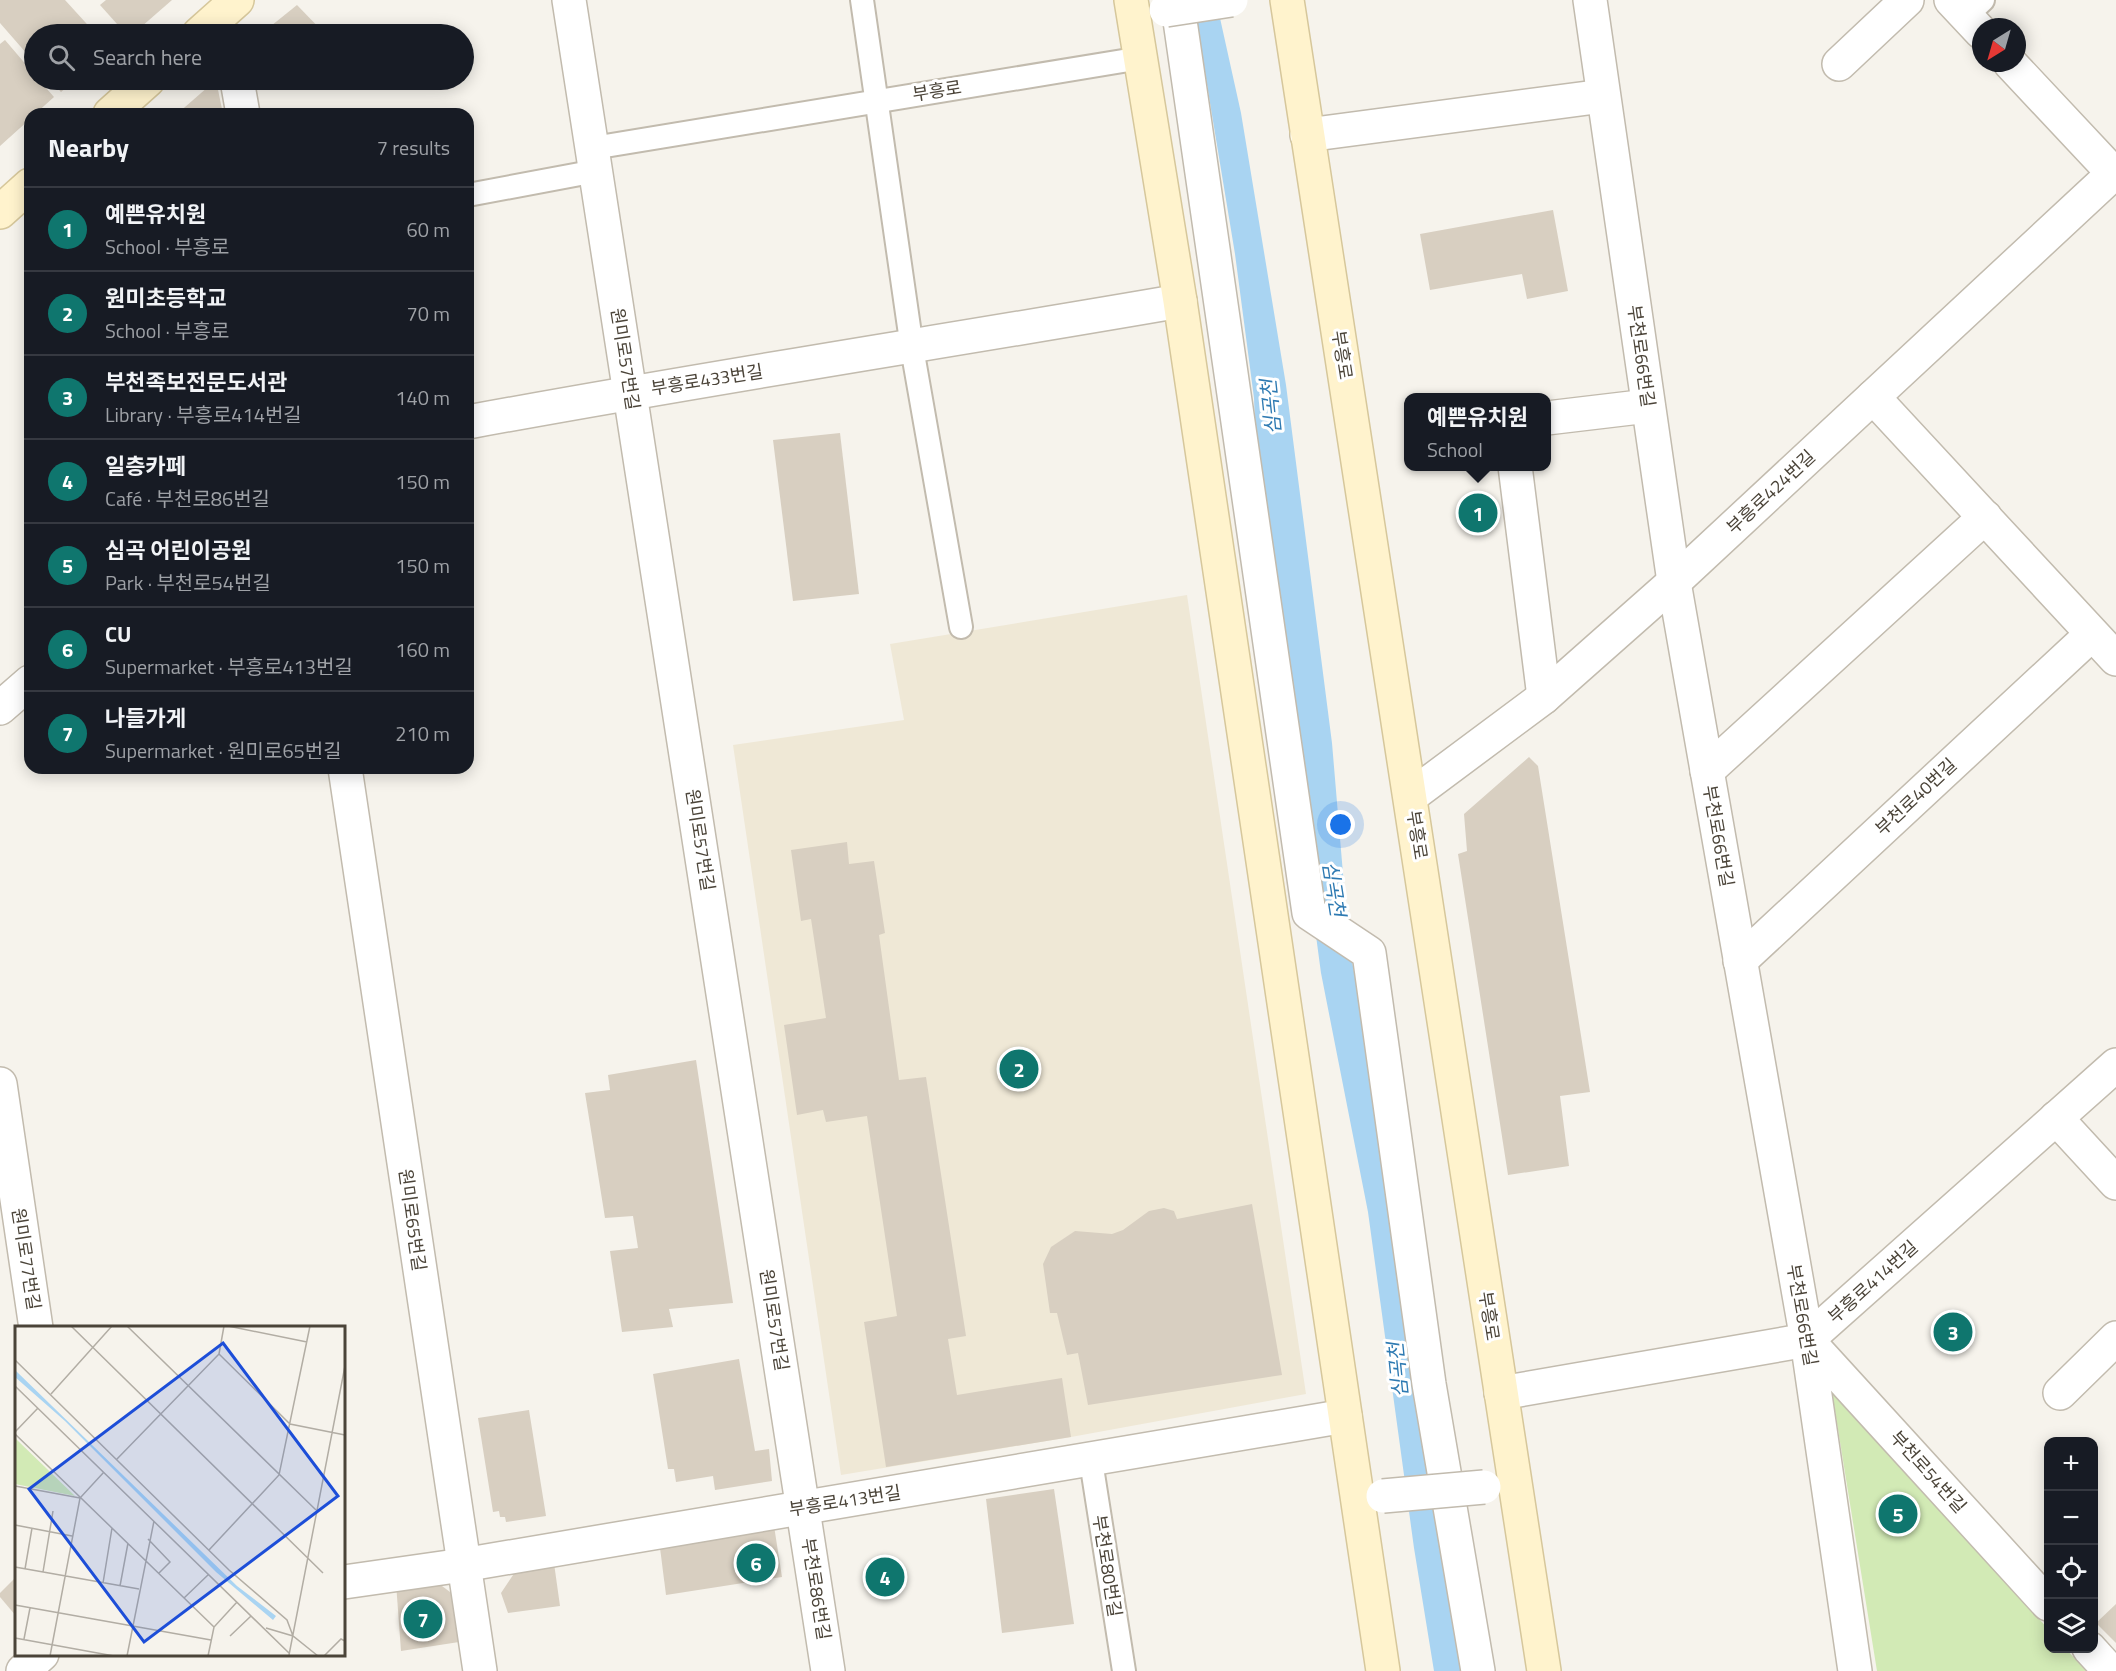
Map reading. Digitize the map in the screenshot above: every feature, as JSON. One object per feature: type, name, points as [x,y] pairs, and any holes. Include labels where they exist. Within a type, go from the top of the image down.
[{"type":"street","name":"원미로57번길","points":[[569,0],[803,1508]]},
{"type":"street","points":[[1231,0],[1132,8],[1180,301],[1345,1416],[1370,1498],[1383,1671]]},
{"type":"street","name":"부흥로","points":[[1287,0],[1501,1393],[1499,1485],[1544,1671]]},
{"type":"street","name":"부천로66번길","points":[[1590,0],[1674,582],[1807,1340],[1855,1671]]},
{"type":"street","points":[[1839,64],[1907,0]]},
{"type":"street","points":[[1172,5],[1309,913],[1370,953],[1429,1384],[1478,1671]]},
{"type":"street","points":[[211,24],[226,12]]},
{"type":"street","points":[[2019,72],[2115,174]]},
{"type":"street","points":[[117,108],[137,90]]},
{"type":"street","points":[[239,90],[242,108]]},
{"type":"street","points":[[1307,135],[1603,96]]},
{"type":"street","name":"부흥로424번길","points":[[1411,796],[1544,697],[1674,582],[2115,174]]},
{"type":"street","points":[[0,212],[24,190]]},
{"type":"street","name":"부흥로433번길","points":[[474,421],[630,392],[912,348],[1180,301]]},
{"type":"street","points":[[1873,397],[2116,659]]},
{"type":"street","points":[[1551,418],[1648,406]]},
{"type":"street","points":[[1516,471],[1544,697]]},
{"type":"street","points":[[1707,771],[1985,517]]},
{"type":"street","name":"부천로40번길","points":[[1740,961],[2092,634]]},
{"type":"street","points":[[0,708],[24,687]]},
{"type":"street","name":"원미로65번길","points":[[346,774],[480,1671]]},
{"type":"street","name":"부흥로414번길","points":[[1807,1340],[2116,1065]]},
{"type":"street","name":"원미로77번길","points":[[0,1084],[36,1326]]},
{"type":"street","points":[[2056,1118],[2116,1183]]},
{"type":"street","points":[[2060,1393],[2116,1338]]},
{"type":"street","points":[[1501,1393],[1807,1340]]},
{"type":"street","name":"부천로54번길","points":[[1807,1340],[2044,1599]]},
{"type":"street","name":"부흥로413번길","points":[[345,1582],[463,1565],[1091,1461],[1345,1416]]},
{"type":"street","points":[[1370,1498],[1499,1485]]},
{"type":"street","name":"부천로86번길","points":[[803,1508],[828,1671]]},
{"type":"street","points":[[2094,1653],[2110,1671]]},
{"type":"street","points":[[23,1671],[40,1656]]},
{"type":"lane","points":[[862,0],[912,348],[961,627]]},
{"type":"lane","name":"부흥로","points":[[876,101],[1141,58]]},
{"type":"lane","points":[[474,193],[594,160],[876,101]]},
{"type":"lane","name":"부천로80번길","points":[[1091,1461],[1124,1671]]},
{"type":"shaded area","points":[[1187,595],[1306,1394],[1071,1437],[841,1475],[733,745],[904,720],[890,644]]},
{"type":"green space","points":[[1831,1386],[2044,1625],[2044,1653],[2070,1653],[2086,1671],[1877,1671]]},
{"type":"water","name":"심곡천","points":[[1193,0],[1216,0],[1241,113],[1286,385],[1332,743],[1349,945],[1391,1171],[1468,1671],[1434,1671],[1414,1548],[1368,1212],[1321,973],[1258,502],[1254,398],[1235,254]]},
{"type":"building","points":[[0,0],[65,0],[87,24],[24,24],[24,51],[0,23]]},
{"type":"building","points":[[106,0],[172,0],[144,24],[117,24],[100,5]]},
{"type":"building","points":[[297,5],[315,24],[273,24]]},
{"type":"building","points":[[5,40],[24,62],[24,90],[48,90],[54,97],[42,108],[24,108],[24,124],[0,146],[0,44]]},
{"type":"building","points":[[205,90],[218,90],[222,108],[184,108]]},
{"type":"building","points":[[1553,210],[1568,291],[1527,299],[1522,274],[1430,290],[1420,234]]},
{"type":"building","points":[[840,433],[859,594],[793,601],[773,440]]},
{"type":"building","points":[[1529,757],[1538,766],[1590,1092],[1560,1096],[1569,1166],[1508,1175],[1458,854],[1467,851],[1464,814]]},
{"type":"building","points":[[847,842],[849,864],[874,861],[885,933],[879,935],[899,1080],[926,1077],[966,1336],[948,1339],[957,1395],[1062,1378],[1071,1437],[886,1467],[864,1322],[897,1316],[867,1116],[826,1122],[823,1110],[797,1115],[784,1025],[826,1018],[811,919],[801,921],[791,850]]},
{"type":"building","points":[[696,1060],[733,1303],[669,1309],[673,1327],[622,1332],[610,1251],[638,1248],[633,1216],[605,1218],[585,1093],[610,1090],[608,1075]]},
{"type":"building","points":[[1252,1204],[1282,1375],[1088,1405],[1078,1353],[1067,1355],[1057,1313],[1050,1313],[1043,1264],[1051,1247],[1075,1231],[1112,1234],[1123,1230],[1149,1211],[1164,1208],[1174,1211],[1177,1219]]},
{"type":"building","points":[[739,1359],[755,1451],[769,1449],[772,1481],[715,1490],[713,1476],[676,1482],[674,1469],[668,1469],[653,1374]]},
{"type":"building","points":[[529,1410],[546,1516],[506,1522],[505,1517],[500,1517],[499,1511],[493,1512],[478,1418]]},
{"type":"building","points":[[1054,1489],[1074,1624],[1002,1633],[986,1499]]},
{"type":"building","points":[[774,1526],[782,1577],[666,1595],[659,1540]]},
{"type":"building","points":[[553,1556],[560,1606],[508,1613],[501,1593],[513,1575],[513,1566]]},
{"type":"building","points":[[430,1577],[454,1595],[459,1642],[401,1651],[396,1583]]},
{"type":"building","points":[[15,1578],[15,1615],[0,1597],[0,1593]]},
{"type":"building","points":[[2116,1604],[2116,1643],[2098,1625],[2098,1621]]},
{"type":"place","name":"예쁜유치원","points":[[1478,513]]},
{"type":"place","name":"원미초등학교","points":[[1019,1069]]},
{"type":"place","name":"부천족보전문도서관","points":[[1953,1332]]},
{"type":"place","name":"심곡 어린이공원","points":[[1898,1514]]},
{"type":"place","name":"CU","points":[[756,1563]]},
{"type":"place","name":"일층카페","points":[[885,1577]]},
{"type":"place","name":"나들가게","points":[[423,1619]]}]
